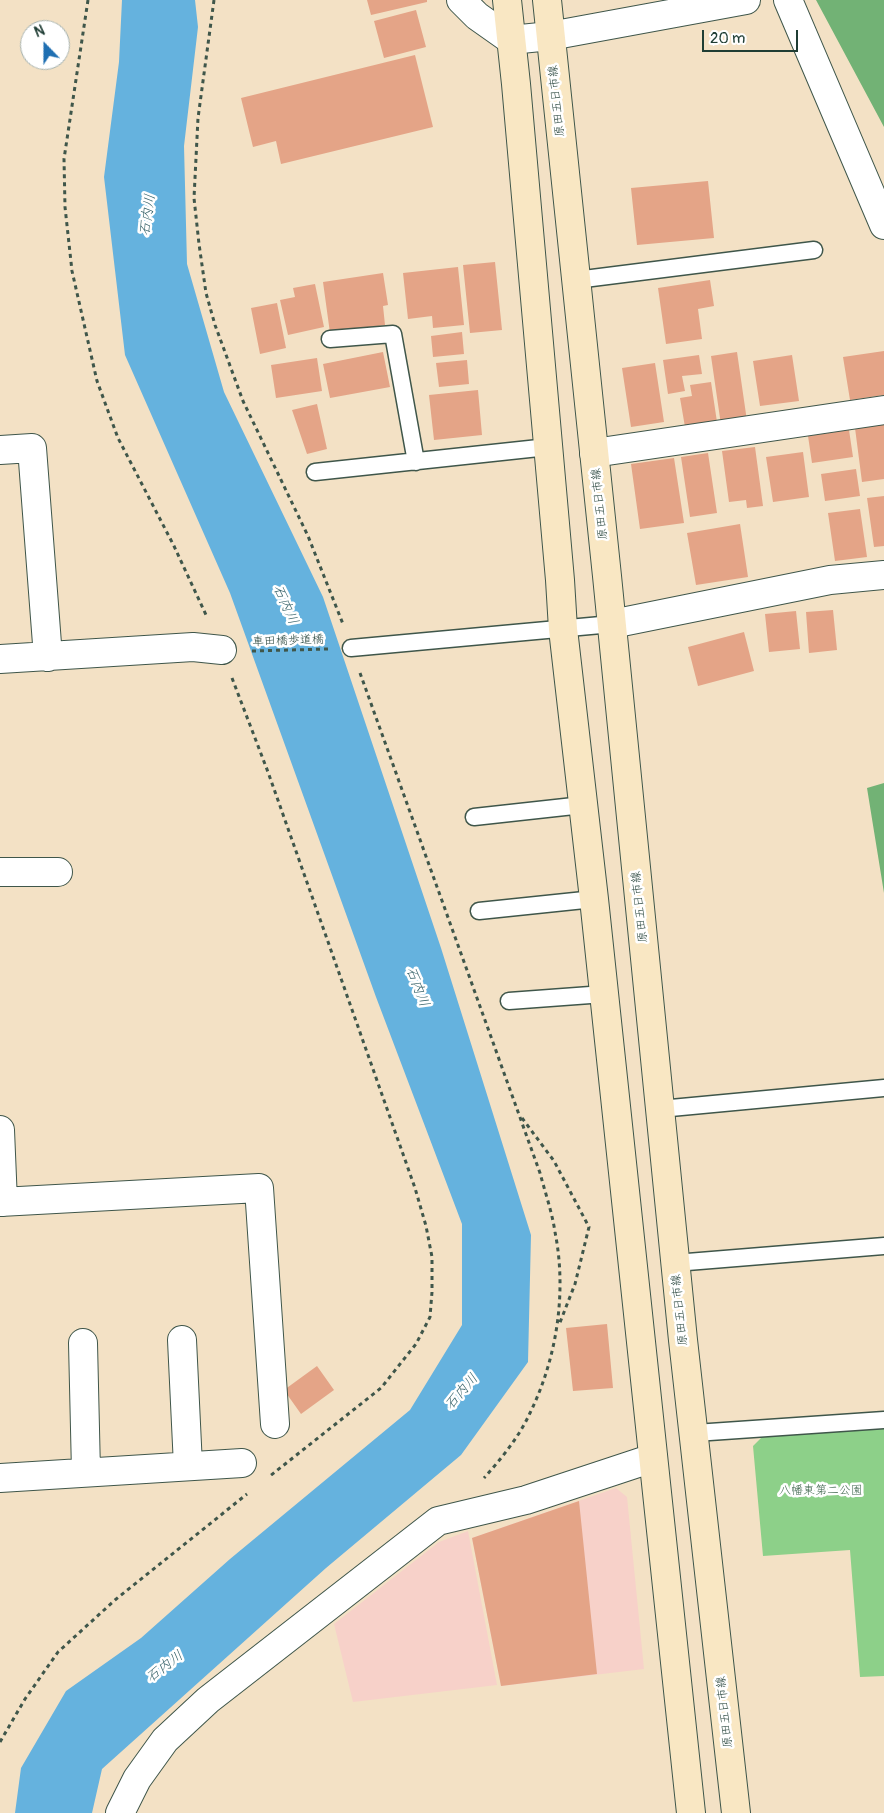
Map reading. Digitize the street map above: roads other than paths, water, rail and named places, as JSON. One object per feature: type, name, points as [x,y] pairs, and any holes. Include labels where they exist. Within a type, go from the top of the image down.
[{"type":"main road","points":[[507,0],[563,629],[594,899],[691,1813]]},
{"type":"main road","name":"原田五日市線","points":[[547,0],[612,624],[675,1263],[736,1813]]},
{"type":"street","points":[[461,0],[477,16],[511,40],[550,36],[746,0]]},
{"type":"street","points":[[788,0],[884,225]]},
{"type":"street","points":[[594,453],[884,410]]},
{"type":"street","points":[[0,450],[32,448],[48,658]]},
{"type":"street","points":[[612,624],[830,580],[884,575]]},
{"type":"street","points":[[0,659],[48,658],[193,647],[233,651]]},
{"type":"street","points":[[0,872],[58,872]]},
{"type":"street","points":[[0,1130],[1,1202],[259,1188],[275,1424]]},
{"type":"street","points":[[182,1340],[188,1466]]},
{"type":"street","points":[[83,1343],[86,1472]]},
{"type":"street","points":[[120,1813],[137,1779],[165,1740],[208,1700],[438,1521],[526,1500],[653,1458]]},
{"type":"street","points":[[0,1478],[242,1462]]},
{"type":"lane","points":[[576,280],[814,250]]},
{"type":"lane","points":[[330,339],[393,334],[416,462]]},
{"type":"lane","points":[[315,472],[548,447]]},
{"type":"lane","points":[[351,648],[612,624]]},
{"type":"lane","points":[[474,818],[583,805]]},
{"type":"lane","points":[[479,911],[594,899]]},
{"type":"lane","points":[[509,1001],[604,994]]},
{"type":"lane","points":[[660,1109],[884,1088]]},
{"type":"lane","points":[[675,1263],[884,1246]]},
{"type":"lane","points":[[695,1433],[884,1420]]},
{"type":"water","name":"石内川","points":[[122,0],[195,0],[198,27],[184,146],[187,264],[224,392],[323,597],[441,948],[531,1235],[528,1362],[461,1455],[326,1568],[102,1769],[92,1813],[15,1813],[21,1768],[66,1691],[141,1638],[230,1559],[410,1410],[462,1325],[462,1224],[376,997],[230,593],[125,355],[104,177],[119,62]]},
{"type":"park label","name":"八幡東第二公園","points":[[821,1491]]}]
